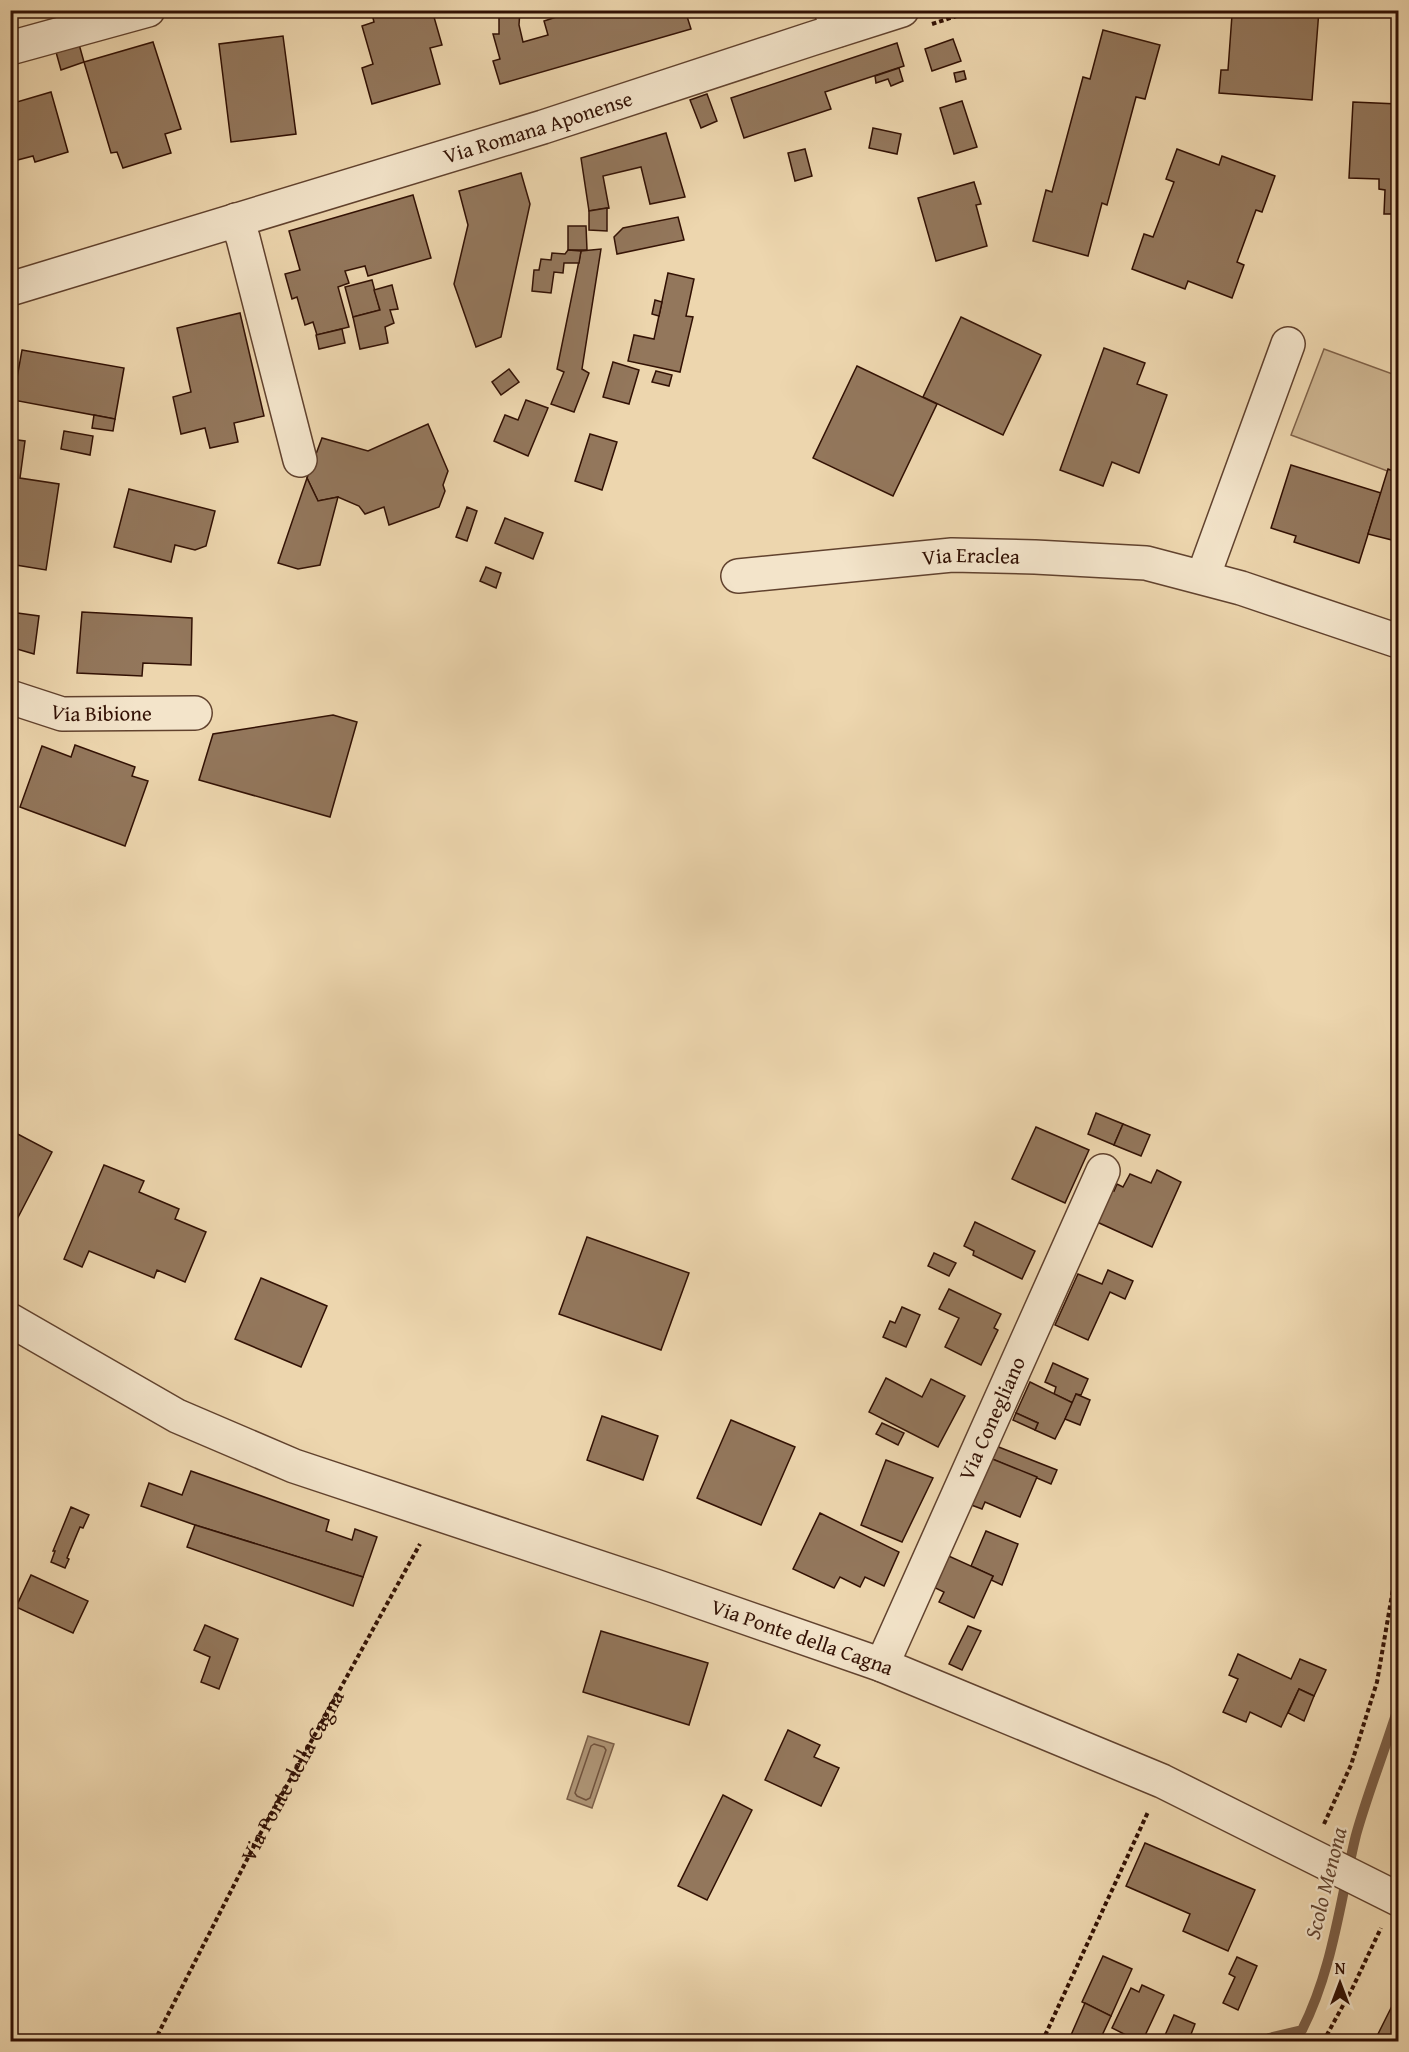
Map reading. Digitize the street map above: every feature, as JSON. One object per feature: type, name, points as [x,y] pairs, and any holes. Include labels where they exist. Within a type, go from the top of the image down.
[{"type":"street","points":[[10,48],[148,10]]},
{"type":"street","name":"Via Romana Aponense","points":[[10,290],[543,127],[834,20],[902,10]]},
{"type":"street","points":[[236,220],[243,238],[300,460]]},
{"type":"street","points":[[1203,577],[1288,345]]},
{"type":"street","name":"Via Eraclea","points":[[738,576],[952,555],[1035,557],[1146,564],[1241,588],[1398,641]]},
{"type":"street","name":"Via Bibione","points":[[10,697],[62,714],[195,713]]},
{"type":"street","name":"Via Conegliano","points":[[882,1665],[1103,1171]]},
{"type":"street","name":"Via Ponte della Cagna","points":[[10,1320],[177,1416],[294,1466],[644,1582],[882,1665],[1162,1781],[1397,1898]]},
{"type":"path","name":"Via Ponte della Cagna","points":[[154,2042],[259,1836],[436,1514]]},
{"type":"path","points":[[1332,1865],[1350,1765],[1377,1682],[1398,1560]]},
{"type":"path","points":[[1041,2042],[1162,1781]]},
{"type":"path","points":[[1323,2042],[1397,1898]]},
{"type":"shaded area","points":[[1324,349],[1398,376],[1398,475],[1291,435]]},
{"type":"water","points":[[588,1736],[614,1744],[592,1808],[567,1799]]},
{"type":"building","points":[[371,10],[432,10],[442,45],[430,48],[440,84],[372,104],[362,68],[373,64],[362,26],[374,22]]},
{"type":"building","points":[[499,10],[520,10],[519,25],[523,42],[548,35],[544,21],[578,10],[685,10],[691,29],[500,84],[493,61],[500,59],[493,34],[499,34]]},
{"type":"building","points":[[1240,10],[1319,10],[1312,100],[1219,93],[1221,70],[1228,70],[1232,15],[1239,15]]},
{"type":"building","points":[[1103,30],[1160,45],[1145,99],[1136,97],[1107,205],[1102,203],[1088,256],[1033,241],[1046,190],[1052,192],[1083,77],[1090,79]]},
{"type":"building","points":[[283,36],[296,134],[231,142],[219,44]]},
{"type":"building","points":[[77,37],[84,62],[61,70],[54,45]]},
{"type":"building","points":[[953,39],[961,61],[932,71],[925,49]]},
{"type":"building","points":[[153,42],[181,129],[165,134],[171,153],[123,168],[117,152],[111,153],[84,62]]},
{"type":"building","points":[[897,43],[904,66],[825,92],[831,109],[744,138],[731,98]]},
{"type":"building","points":[[899,68],[903,81],[891,86],[888,79],[876,83],[875,76]]},
{"type":"building","points":[[964,71],[966,79],[956,82],[954,73]]},
{"type":"building","points":[[51,92],[68,152],[35,162],[33,156],[10,162],[10,104]]},
{"type":"building","points":[[707,94],[717,121],[701,128],[690,100]]},
{"type":"building","points":[[962,101],[977,147],[954,154],[940,108]]},
{"type":"building","points":[[1353,102],[1398,104],[1398,214],[1384,214],[1385,190],[1379,189],[1379,179],[1349,178]]},
{"type":"building","points":[[873,128],[901,134],[897,154],[869,148]]},
{"type":"building","points":[[666,133],[685,197],[650,204],[641,167],[603,176],[609,208],[589,211],[581,158]]},
{"type":"building","points":[[805,149],[812,176],[795,181],[788,153]]},
{"type":"building","points":[[1177,149],[1219,165],[1222,156],[1275,176],[1262,212],[1256,210],[1237,262],[1244,265],[1232,298],[1188,281],[1185,289],[1132,269],[1144,234],[1153,237],[1174,182],[1166,179]]},
{"type":"building","points":[[521,173],[530,204],[501,337],[476,347],[454,284],[468,225],[459,191]]},
{"type":"building","points":[[974,182],[981,204],[976,205],[987,246],[936,261],[918,198]]},
{"type":"building","points":[[413,195],[431,258],[368,276],[365,266],[345,271],[349,283],[338,287],[349,327],[317,335],[313,322],[305,325],[297,297],[292,299],[285,274],[300,270],[289,231]]},
{"type":"building","points":[[607,208],[607,231],[589,230],[589,211]]},
{"type":"building","points":[[678,217],[684,240],[617,254],[614,237],[623,228]]},
{"type":"building","points":[[568,226],[586,226],[587,250],[568,250]]},
{"type":"building","points":[[601,249],[582,369],[589,373],[574,412],[551,404],[564,372],[557,369],[581,251]]},
{"type":"building","points":[[568,250],[581,251],[579,263],[564,263],[563,273],[554,272],[551,293],[532,291],[534,270],[539,270],[541,259],[551,260],[552,253],[565,254]]},
{"type":"building","points":[[668,273],[694,279],[686,316],[693,317],[680,372],[628,361],[634,335],[654,339]]},
{"type":"building","points":[[372,280],[380,310],[353,317],[345,287]]},
{"type":"building","points":[[392,285],[398,309],[390,310],[394,323],[385,327],[388,343],[360,349],[353,317],[380,310],[374,290]]},
{"type":"building","points":[[655,300],[662,302],[659,316],[652,314]]},
{"type":"building","points":[[240,313],[264,416],[234,423],[238,442],[210,448],[205,428],[181,434],[173,397],[191,392],[177,328]]},
{"type":"building","points":[[961,317],[1041,355],[1003,435],[923,397]]},
{"type":"building","points":[[342,329],[345,343],[319,349],[316,335]]},
{"type":"building","points":[[1104,348],[1145,363],[1137,384],[1167,395],[1139,473],[1112,462],[1103,486],[1060,470]]},
{"type":"building","points":[[22,350],[124,368],[115,419],[13,400]]},
{"type":"building","points":[[613,362],[639,370],[629,404],[603,397]]},
{"type":"building","points":[[857,366],[937,404],[893,496],[813,458]]},
{"type":"building","points":[[509,369],[519,382],[501,395],[492,382]]},
{"type":"building","points":[[656,371],[672,375],[669,386],[652,382]]},
{"type":"building","points":[[526,400],[548,408],[528,456],[494,441],[505,415],[518,420]]},
{"type":"building","points":[[94,415],[115,419],[113,431],[92,428]]},
{"type":"building","points":[[428,424],[448,471],[443,485],[445,491],[439,507],[389,525],[384,507],[365,514],[359,506],[338,497],[318,501],[307,478],[322,438],[368,451]]},
{"type":"building","points":[[64,431],[93,436],[90,455],[61,449]]},
{"type":"building","points":[[590,434],[617,442],[602,490],[575,481]]},
{"type":"building","points":[[10,439],[25,441],[20,478],[59,484],[46,570],[10,564]]},
{"type":"building","points":[[1291,465],[1381,493],[1359,563],[1294,542],[1296,536],[1271,528]]},
{"type":"building","points":[[1388,469],[1398,473],[1398,516],[1392,540],[1368,534]]},
{"type":"building","points":[[307,478],[318,501],[338,497],[320,565],[298,569],[278,563]]},
{"type":"building","points":[[129,489],[215,511],[206,546],[195,550],[175,545],[171,562],[114,547]]},
{"type":"building","points":[[467,507],[477,511],[467,541],[456,537]]},
{"type":"building","points":[[505,518],[543,533],[533,559],[495,543]]},
{"type":"building","points":[[486,567],[501,573],[496,588],[480,581]]},
{"type":"building","points":[[10,612],[39,616],[34,654],[10,647]]},
{"type":"building","points":[[82,612],[192,618],[191,665],[143,663],[142,676],[77,673]]},
{"type":"building","points":[[333,715],[357,722],[330,817],[199,780],[213,734]]},
{"type":"building","points":[[75,745],[135,767],[132,776],[148,781],[125,846],[20,807],[42,746],[71,757]]},
{"type":"building","points":[[1096,1113],[1123,1124],[1114,1145],[1088,1134]]},
{"type":"building","points":[[1123,1124],[1150,1135],[1141,1156],[1114,1145]]},
{"type":"building","points":[[1036,1127],[1089,1150],[1065,1203],[1012,1179]]},
{"type":"building","points":[[10,1130],[52,1152],[13,1227],[10,1225]]},
{"type":"building","points":[[104,1165],[144,1181],[139,1192],[179,1209],[175,1219],[206,1232],[185,1282],[157,1270],[154,1278],[89,1251],[82,1267],[64,1259]]},
{"type":"building","points":[[1157,1170],[1181,1182],[1152,1247],[1097,1222],[1111,1190],[1114,1191],[1117,1184],[1123,1187],[1130,1174],[1151,1183]]},
{"type":"building","points":[[975,1222],[1035,1251],[1022,1279],[973,1255],[974,1251],[964,1246]]},
{"type":"building","points":[[587,1237],[689,1273],[661,1350],[559,1314]]},
{"type":"building","points":[[934,1253],[956,1263],[949,1276],[928,1266]]},
{"type":"building","points":[[1108,1270],[1133,1281],[1125,1299],[1110,1292],[1088,1340],[1055,1325],[1078,1274],[1102,1284]]},
{"type":"building","points":[[261,1278],[327,1306],[301,1367],[235,1339]]},
{"type":"building","points":[[949,1289],[1001,1314],[994,1328],[998,1330],[981,1365],[945,1347],[959,1318],[939,1309]]},
{"type":"building","points":[[902,1307],[920,1315],[906,1347],[883,1337],[890,1321],[895,1323]]},
{"type":"building","points":[[1053,1363],[1088,1379],[1081,1395],[1076,1394],[1073,1403],[1054,1394],[1056,1387],[1045,1382]]},
{"type":"building","points":[[886,1378],[922,1397],[931,1379],[965,1396],[938,1447],[869,1412]]},
{"type":"building","points":[[1030,1382],[1073,1403],[1055,1439],[1035,1430],[1038,1423],[1016,1413]]},
{"type":"building","points":[[1076,1394],[1090,1400],[1080,1425],[1065,1419]]},
{"type":"building","points":[[1016,1413],[1038,1423],[1035,1430],[1013,1420]]},
{"type":"building","points":[[602,1416],[658,1436],[643,1480],[587,1460]]},
{"type":"building","points":[[731,1420],[795,1447],[761,1525],[697,1498]]},
{"type":"building","points":[[882,1423],[904,1433],[898,1445],[876,1434]]},
{"type":"building","points":[[991,1444],[1057,1470],[1051,1484],[985,1456]]},
{"type":"building","points":[[985,1456],[1037,1477],[1020,1517],[985,1502],[982,1509],[966,1503]]},
{"type":"building","points":[[886,1460],[933,1478],[902,1542],[861,1525]]},
{"type":"building","points":[[191,1471],[329,1520],[326,1531],[352,1540],[355,1529],[377,1537],[363,1577],[141,1506],[149,1483],[182,1495]]},
{"type":"building","points":[[71,1507],[89,1515],[83,1528],[80,1527],[65,1568],[51,1562],[55,1551],[53,1551]]},
{"type":"building","points":[[820,1513],[899,1552],[884,1586],[865,1577],[860,1587],[840,1577],[834,1588],[793,1569]]},
{"type":"building","points":[[195,1525],[363,1577],[353,1606],[187,1547]]},
{"type":"building","points":[[986,1531],[1018,1544],[1002,1585],[991,1580],[993,1576],[971,1566]]},
{"type":"building","points":[[942,1553],[993,1576],[974,1618],[939,1602],[944,1592],[927,1584]]},
{"type":"building","points":[[31,1575],[88,1601],[73,1633],[16,1607]]},
{"type":"building","points":[[205,1625],[238,1639],[219,1689],[201,1682],[210,1657],[194,1650]]},
{"type":"building","points":[[968,1626],[981,1631],[962,1670],[949,1664]]},
{"type":"building","points":[[601,1631],[708,1663],[689,1725],[583,1692]]},
{"type":"building","points":[[1238,1654],[1291,1679],[1300,1659],[1326,1670],[1314,1696],[1299,1689],[1281,1727],[1250,1712],[1246,1722],[1223,1712],[1238,1679],[1229,1675]]},
{"type":"building","points":[[1299,1689],[1314,1696],[1304,1721],[1288,1713]]},
{"type":"building","points":[[788,1730],[820,1745],[814,1757],[839,1768],[821,1806],[765,1780]]},
{"type":"building","points":[[723,1795],[752,1810],[707,1900],[678,1886]]},
{"type":"building","points":[[1145,1843],[1255,1890],[1228,1951],[1183,1931],[1190,1914],[1126,1886]]},
{"type":"building","points":[[1103,1956],[1132,1969],[1111,2016],[1082,2002]]},
{"type":"building","points":[[1237,1957],[1257,1966],[1238,2010],[1223,2003],[1235,1977],[1229,1974]]},
{"type":"building","points":[[1142,1985],[1164,1995],[1140,2042],[1112,2028],[1131,1988],[1139,1992]]},
{"type":"building","points":[[1085,2003],[1111,2016],[1099,2042],[1068,2042]]},
{"type":"building","points":[[1393,2004],[1398,2007],[1398,2042],[1374,2042]]},
{"type":"building","points":[[1174,2015],[1195,2024],[1188,2042],[1162,2042]]},
{"type":"waterway","name":"Scolo Menona","points":[[1267,2042],[1269,2038],[1302,2030],[1313,2007],[1335,1934],[1356,1835],[1398,1708]]}]
